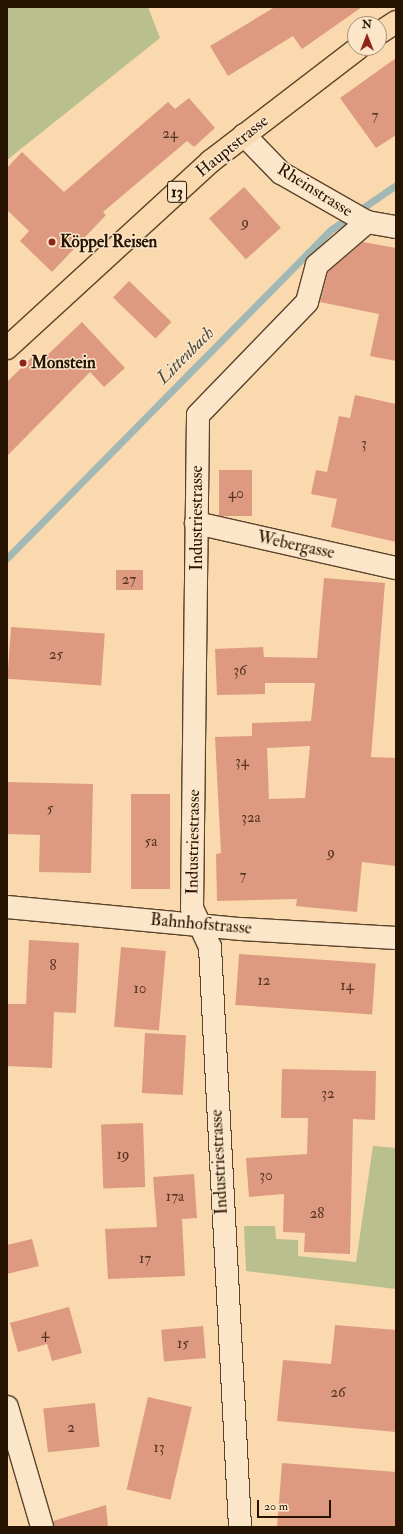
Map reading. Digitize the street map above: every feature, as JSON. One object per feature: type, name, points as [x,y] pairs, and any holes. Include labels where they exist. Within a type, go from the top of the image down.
[{"type":"main road","points":[[387,28],[396,22]]},
{"type":"main road","name":"Hauptstrasse","points":[[7,348],[244,135],[348,56]]},
{"type":"street","name":"Rheinstrasse","points":[[244,135],[280,173],[367,222],[396,227]]},
{"type":"street","name":"Industriestrasse","points":[[240,1527],[210,947],[198,924],[192,908],[198,415],[308,302],[317,265],[367,222]]},
{"type":"street","name":"Webergasse","points":[[196,523],[396,568]]},
{"type":"street","name":"Bahnhofstrasse","points":[[7,907],[198,924],[396,938]]},
{"type":"street","points":[[7,1407],[42,1527]]},
{"type":"green space","points":[[7,7],[148,7],[160,38],[7,160]]},
{"type":"green space","points":[[373,1146],[396,1148],[396,1289],[246,1271],[244,1226],[275,1226],[276,1239],[298,1240],[298,1256],[356,1262]]},
{"type":"building","points":[[275,7],[362,7],[347,16],[347,18],[302,49],[293,36],[228,76],[210,46]]},
{"type":"building","points":[[396,58],[396,135],[376,148],[340,98]]},
{"type":"building","points":[[189,98],[215,128],[194,147],[187,141],[103,212],[106,215],[52,272],[20,241],[29,231],[7,210],[7,168],[22,152],[64,192],[168,102],[175,109]]},
{"type":"building","points":[[244,187],[281,228],[246,259],[209,218]]},
{"type":"building","points":[[363,242],[396,248],[396,361],[370,356],[379,314],[320,302],[328,272]]},
{"type":"building","points":[[129,281],[171,322],[155,339],[113,298]]},
{"type":"building","points":[[82,322],[125,368],[104,387],[90,372],[7,456],[7,382],[33,356],[40,362]]},
{"type":"building","points":[[355,395],[396,404],[396,542],[331,527],[337,499],[311,494],[316,470],[327,472],[339,416],[350,418]]},
{"type":"building","points":[[219,470],[252,470],[252,516],[219,516]]},
{"type":"building","points":[[116,570],[143,570],[143,590],[116,590]]},
{"type":"building","points":[[324,578],[385,583],[371,757],[396,758],[396,866],[362,862],[357,912],[296,906],[297,899],[217,901],[216,854],[221,853],[215,737],[252,736],[252,723],[311,721],[315,683],[265,683],[265,694],[217,695],[215,649],[263,647],[264,657],[317,658]],"holes":[[[310,746],[305,798],[269,799],[267,748]]]},
{"type":"building","points":[[11,627],[105,634],[101,685],[7,679]]},
{"type":"building","points":[[7,782],[93,784],[91,873],[39,872],[40,835],[7,834]]},
{"type":"building","points":[[131,794],[170,794],[170,889],[131,889]]},
{"type":"building","points":[[29,940],[79,943],[76,1013],[54,1012],[52,1068],[7,1066],[7,1004],[26,1004]]},
{"type":"building","points":[[121,947],[166,951],[159,1031],[114,1027]]},
{"type":"building","points":[[239,954],[376,964],[372,1014],[235,1005]]},
{"type":"building","points":[[145,1033],[186,1035],[183,1095],[142,1093]]},
{"type":"building","points":[[282,1069],[376,1071],[375,1120],[353,1119],[350,1254],[304,1252],[305,1233],[283,1232],[284,1194],[249,1197],[246,1158],[307,1154],[308,1118],[281,1118]]},
{"type":"building","points":[[143,1123],[145,1187],[103,1188],[101,1124]]},
{"type":"building","points":[[194,1174],[197,1218],[182,1219],[185,1276],[108,1279],[105,1229],[157,1227],[153,1177]]},
{"type":"building","points":[[32,1239],[39,1266],[7,1274],[7,1245]]},
{"type":"building","points":[[69,1307],[82,1353],[52,1361],[47,1344],[18,1352],[10,1323]]},
{"type":"building","points":[[335,1325],[396,1330],[396,1432],[277,1421],[283,1360],[331,1364]]},
{"type":"building","points":[[203,1326],[206,1358],[164,1362],[161,1330]]},
{"type":"building","points":[[148,1397],[192,1407],[170,1500],[127,1490]]},
{"type":"building","points":[[95,1403],[100,1447],[48,1452],[43,1408]]},
{"type":"building","points":[[282,1463],[396,1472],[396,1527],[277,1527]]},
{"type":"building","points":[[106,1505],[108,1527],[54,1527],[53,1521]]},
{"type":"waterway","name":"Littenbach","points":[[7,558],[332,229],[396,185]]},
{"type":"place","name":"Köppel Reisen","points":[[52,242]]},
{"type":"place","name":"Monstein","points":[[23,363]]}]
